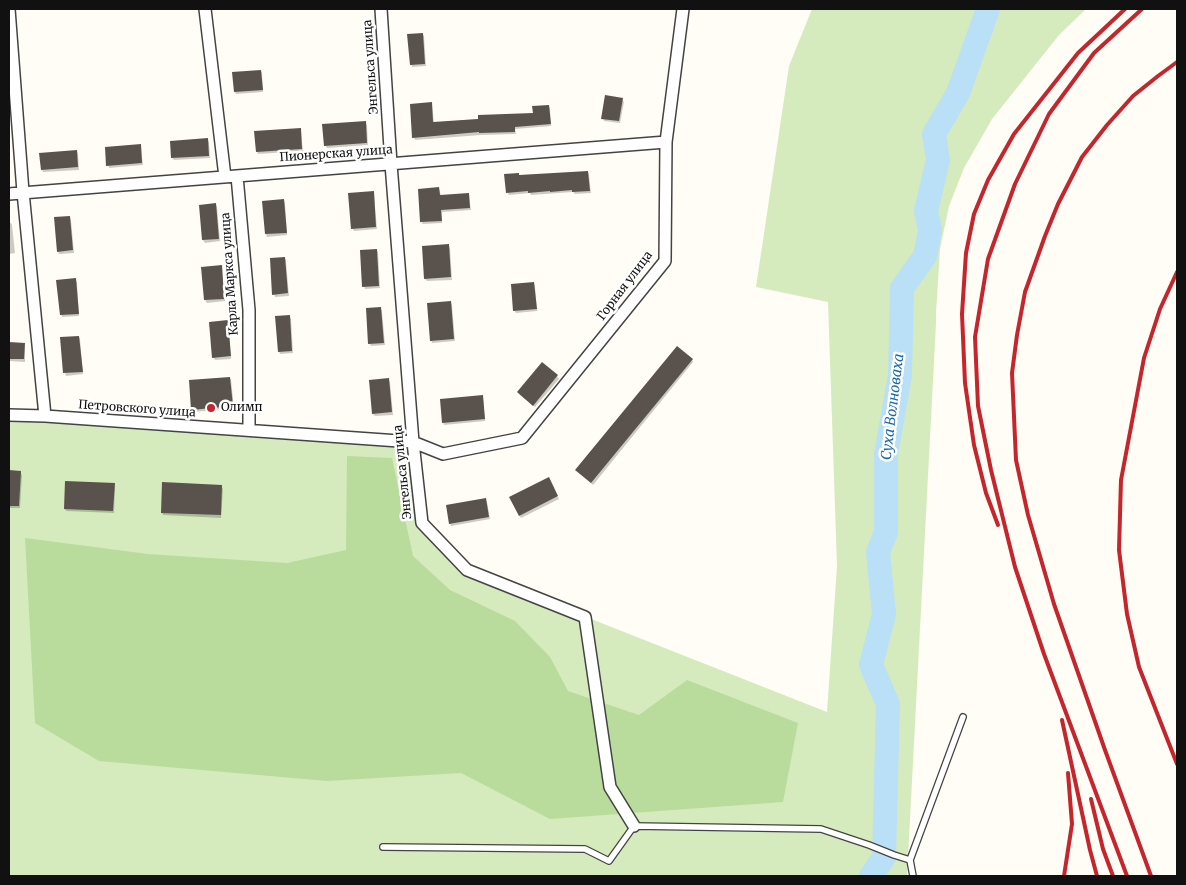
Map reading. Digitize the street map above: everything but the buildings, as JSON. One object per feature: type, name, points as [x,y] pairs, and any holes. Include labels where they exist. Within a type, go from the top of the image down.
[{"type":"street","points":[[9,9],[23,192],[45,416]]},
{"type":"street","name":"Карла Маркса улица","points":[[206,9],[249,310],[249,430]]},
{"type":"street","name":"Энгельса улица","points":[[381,9],[413,442],[422,523],[467,570],[585,617],[610,787],[634,826]]},
{"type":"street","name":"Горная улица","points":[[413,442],[443,454],[522,438],[665,262],[666,142],[683,9]]},
{"type":"street","name":"Пионерская улица","points":[[9,194],[666,142]]},
{"type":"street","name":"Петровского улица","points":[[9,415],[413,442]]},
{"type":"lane","points":[[913,876],[910,860],[962,717]]},
{"type":"lane","points":[[383,847],[585,849],[610,861],[634,826],[821,829],[910,860]]},
{"type":"green space","points":[[812,9],[1086,9],[1059,35],[992,119],[964,168],[949,206],[940,249],[907,876],[9,876],[9,415],[413,442],[422,523],[467,570],[827,712],[837,566],[828,302],[756,287],[789,66]]},
{"type":"green space","points":[[347,456],[392,458],[413,556],[450,590],[515,621],[550,657],[568,691],[639,715],[687,680],[798,723],[783,802],[550,819],[461,773],[327,781],[99,761],[35,723],[25,538],[148,554],[287,563],[346,550]]},
{"type":"waterway","name":"Суха Волноваха","points":[[871,876],[884,857],[888,704],[871,665],[884,614],[878,552],[886,532],[886,454],[900,375],[902,288],[925,256],[930,230],[926,211],[938,160],[934,134],[958,93],[988,9]]},
{"type":"railway","points":[[998,525],[986,493],[974,445],[965,383],[962,314],[966,253],[974,214],[988,180],[1014,134],[1078,53],[1125,9]]},
{"type":"railway","points":[[1127,876],[1044,654],[1015,567],[991,470],[978,406],[975,337],[988,259],[1015,184],[1049,114],[1094,53],[1142,9]]},
{"type":"railway","points":[[1151,876],[1054,604],[1028,515],[1016,460],[1012,373],[1025,292],[1058,204],[1082,157],[1133,96],[1177,62]]},
{"type":"railway","points":[[1177,272],[1160,309],[1144,358],[1121,480],[1119,550],[1127,614],[1139,667],[1177,764]]},
{"type":"railway","points":[[1062,720],[1097,876]]},
{"type":"railway","points":[[1064,876],[1072,824],[1068,773]]},
{"type":"railway","points":[[1091,799],[1103,849],[1113,876]]},
{"type":"place","name":"Олимп","points":[[211,408]]}]
